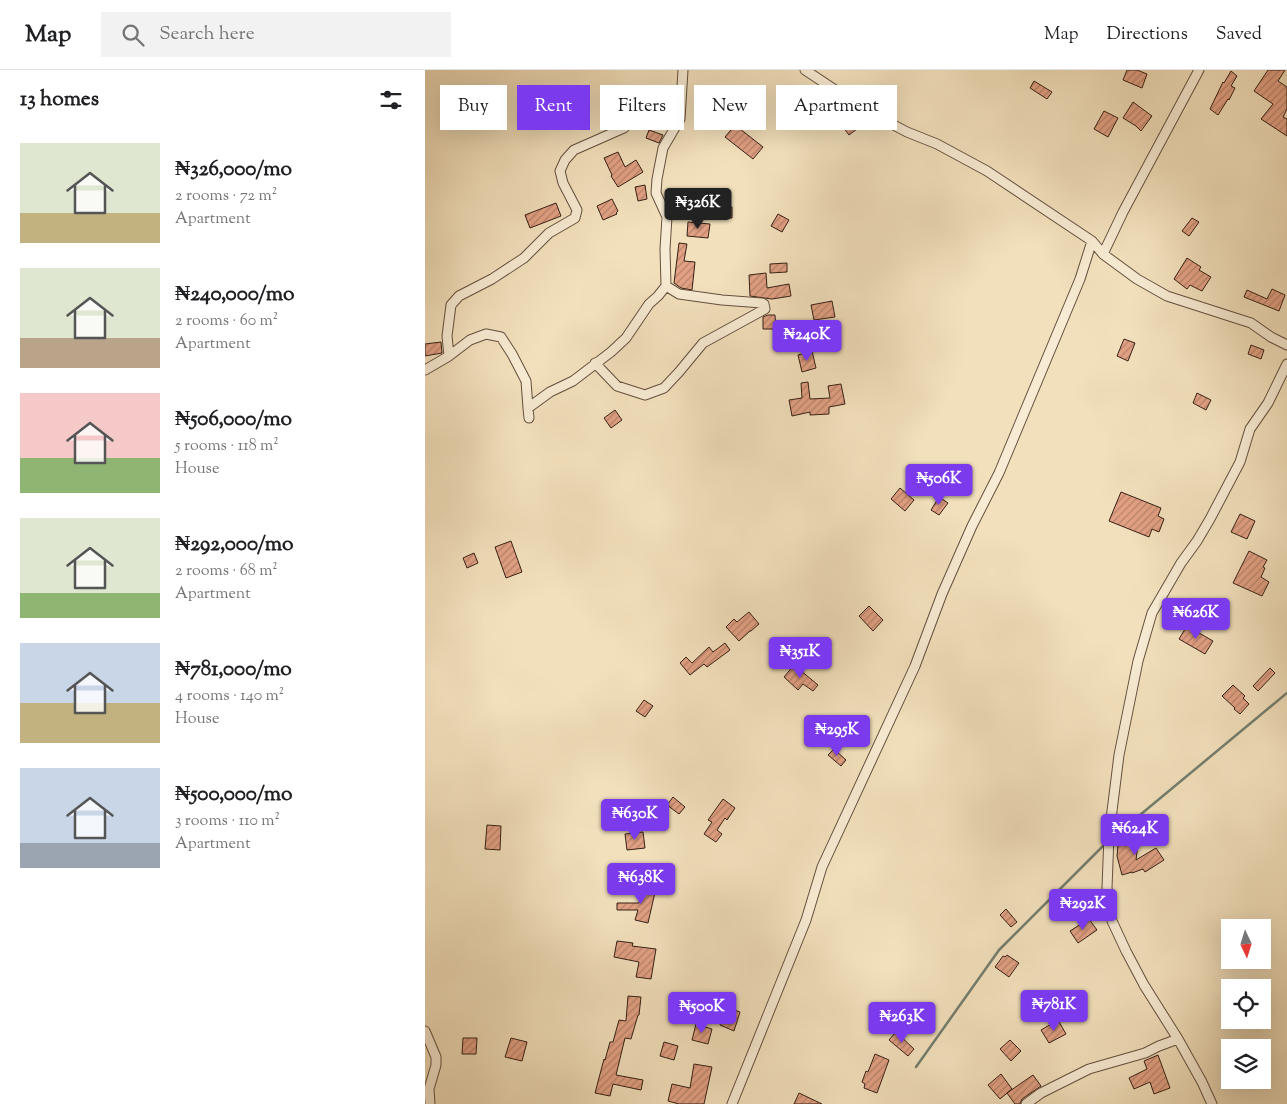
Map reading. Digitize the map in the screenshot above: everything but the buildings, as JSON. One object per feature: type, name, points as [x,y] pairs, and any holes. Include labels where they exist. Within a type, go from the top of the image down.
[{"type":"street","points":[[527,408],[550,392],[573,381],[611,352],[626,338],[649,304],[666,286],[665,249],[667,217],[657,193],[657,179],[663,148],[680,119],[683,70]]},
{"type":"street","points":[[805,70],[867,111],[907,132],[937,144],[987,172],[1044,208],[1092,242],[1103,254],[1137,279],[1167,296],[1251,323],[1271,337],[1287,345]]},
{"type":"street","points":[[1103,254],[1123,212],[1199,70]]},
{"type":"street","points":[[449,356],[447,336],[451,305],[459,296],[492,279],[524,258],[549,233],[575,218],[577,210],[563,183],[560,171],[565,160],[574,150],[619,130]]},
{"type":"street","points":[[732,1104],[806,920],[822,867],[915,666],[942,594],[968,535],[999,473],[1082,273],[1092,242]]},
{"type":"street","points":[[595,364],[617,386],[645,395],[664,388],[703,343],[765,309],[762,303],[679,294],[666,286]]},
{"type":"street","points":[[425,370],[449,356],[470,340],[486,334],[501,337],[526,381],[529,418]]},
{"type":"street","points":[[1212,1104],[1178,1039],[1144,985],[1112,922],[1107,888],[1109,835],[1119,755],[1138,661],[1152,613],[1181,563],[1210,519],[1240,462],[1251,429],[1268,403],[1287,364]]},
{"type":"street","points":[[425,1031],[436,1057],[436,1065],[429,1088],[430,1104]]},
{"type":"street","points":[[1026,1104],[1041,1093],[1089,1069],[1145,1053],[1178,1039]]},
{"type":"waterway","points":[[1111,839],[1287,693]]},
{"type":"waterway","points":[[916,1067],[999,950],[1105,844]]}]
